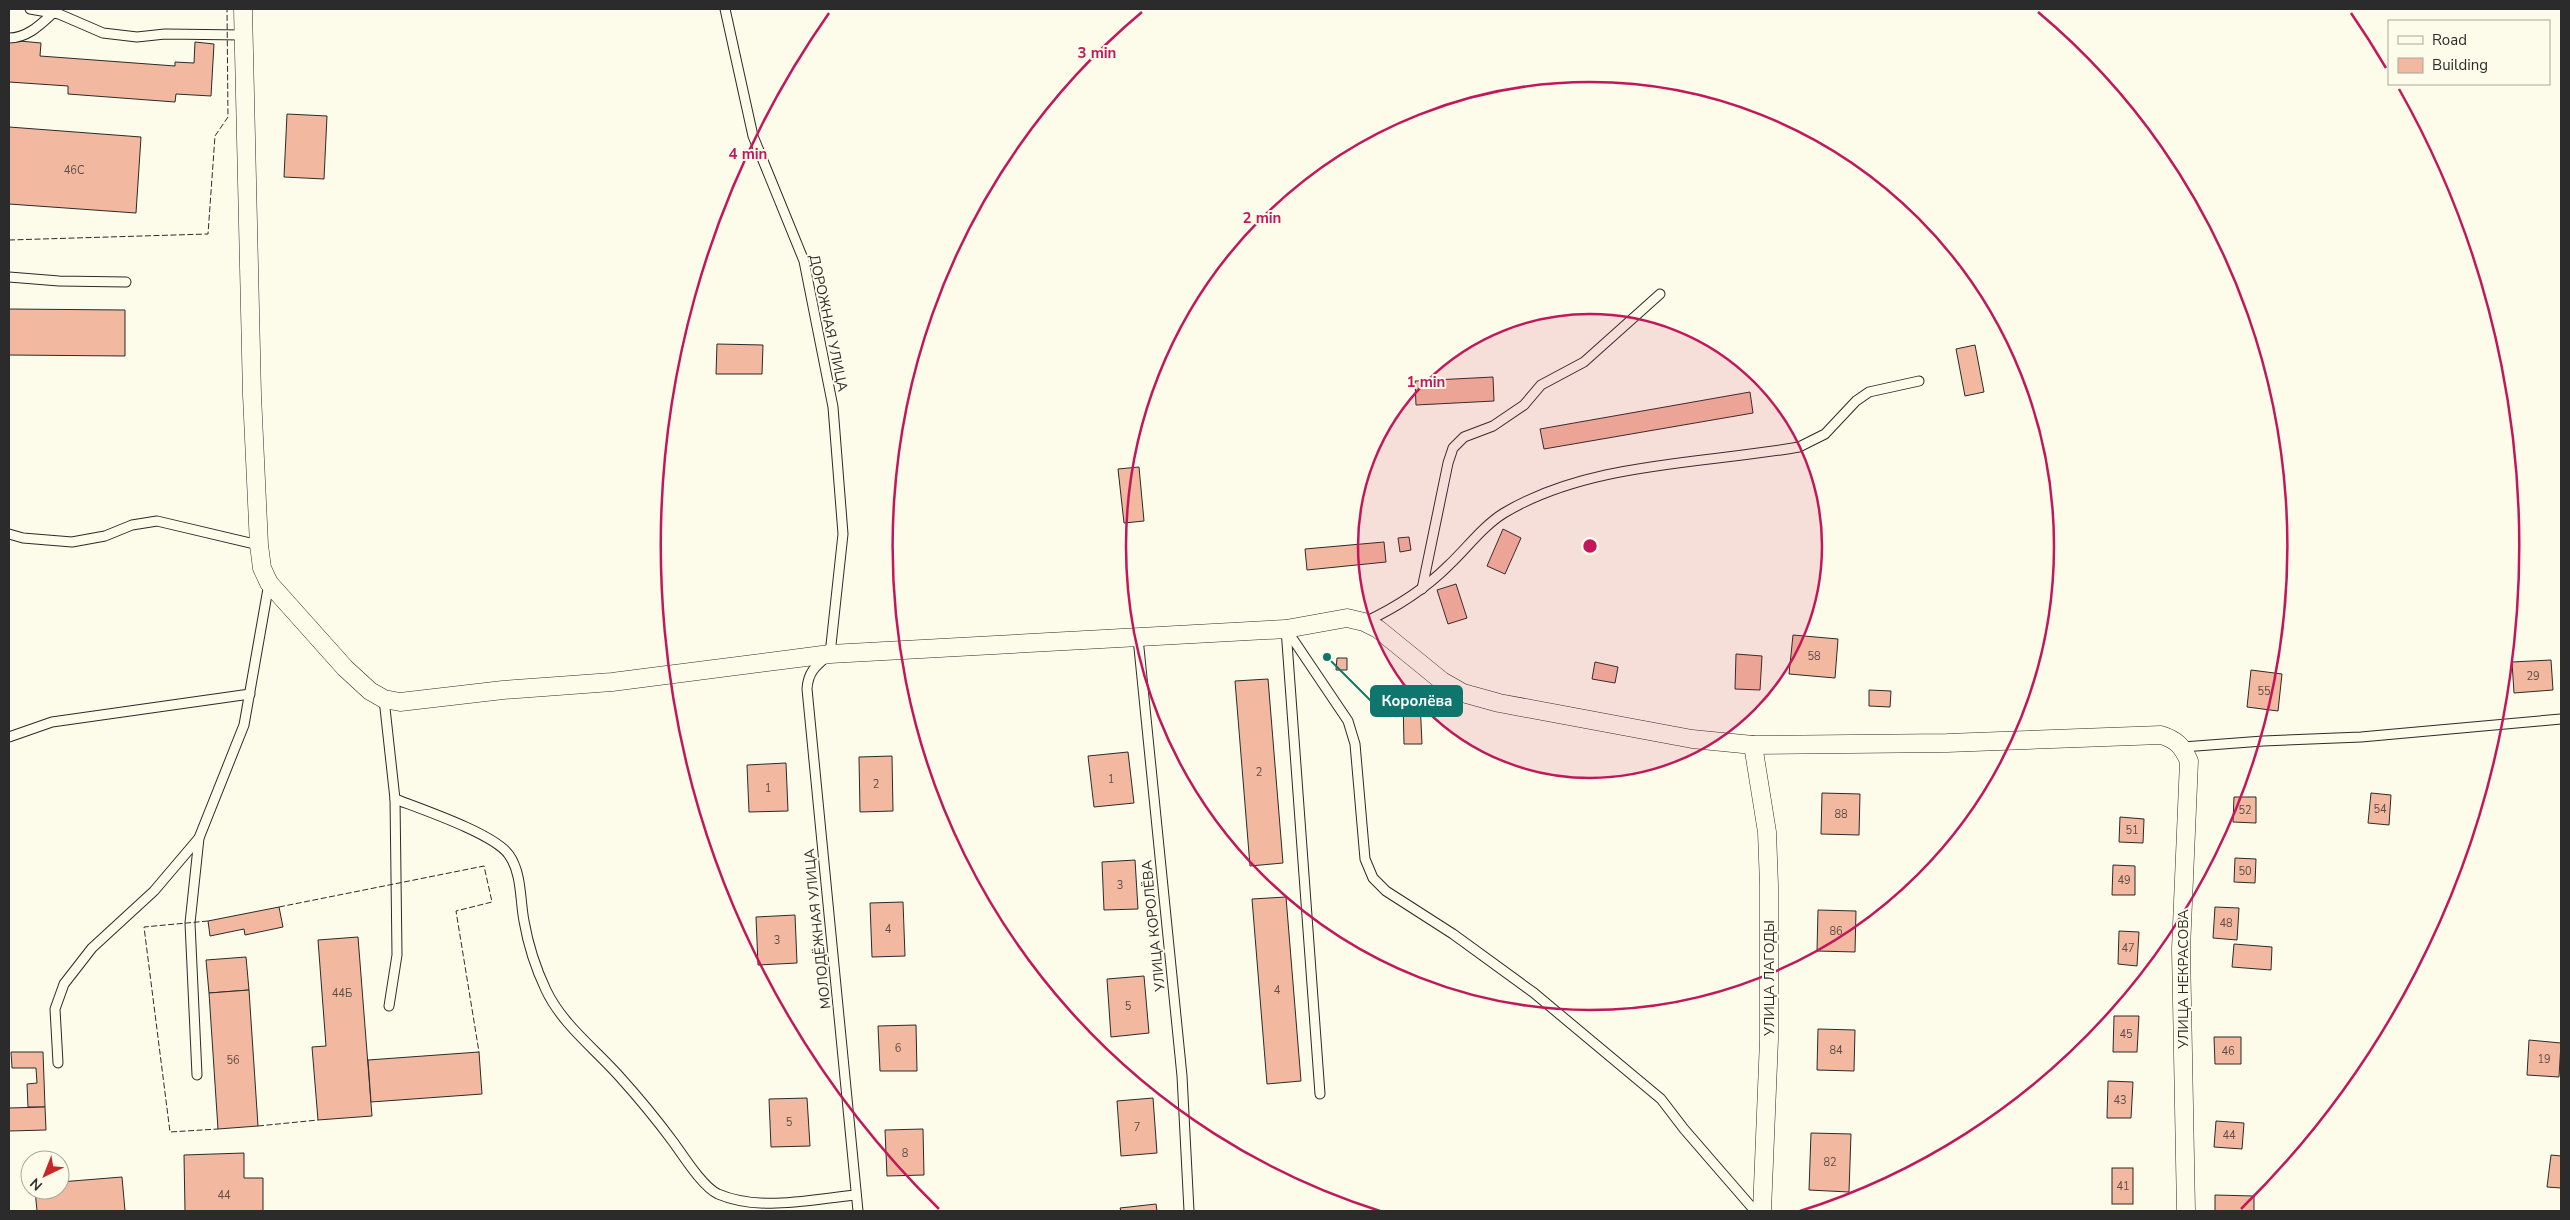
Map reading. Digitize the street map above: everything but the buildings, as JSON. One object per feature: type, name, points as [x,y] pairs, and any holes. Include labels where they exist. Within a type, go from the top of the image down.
[{"type":"street","points":[[243,9],[252,395],[258,545],[262,568],[269,583],[345,668],[370,690],[384,699],[414,702],[503,690],[612,682],[830,654],[1286,629],[1347,618],[1364,622],[1378,629],[1442,681],[1463,692],[1500,703],[1692,739],[1753,745],[1947,743],[2148,734],[2161,735],[2175,740],[2183,748]]},
{"type":"street","name":"УЛИЦА ЛАГОДЫ","points":[[1753,745],[1767,832],[1769,885],[1768,1039],[1762,1211]]},
{"type":"street","name":"УЛИЦА НЕКРАСОВА","points":[[2183,748],[2189,760],[2190,779],[2183,862],[2181,949],[2186,1211]]},
{"type":"lane","points":[[30,9],[53,13],[103,32],[137,37],[165,34],[243,35]]},
{"type":"lane","name":"ДОРОЖНАЯ УЛИЦА","points":[[724,9],[753,136],[804,261],[833,406],[843,534],[830,654]]},
{"type":"lane","points":[[9,38],[18,38],[38,27],[53,13]]},
{"type":"lane","points":[[9,277],[126,282]]},
{"type":"lane","points":[[1422,589],[1448,463],[1453,448],[1464,437],[1492,426],[1524,405],[1541,385],[1584,362],[1660,294]]},
{"type":"lane","points":[[1364,622],[1398,606],[1422,589],[1482,530],[1503,513],[1542,494],[1612,474],[1798,447],[1824,434],[1856,401],[1869,392],[1919,381]]},
{"type":"lane","points":[[9,534],[23,538],[72,542],[105,536],[132,524],[157,521],[258,545]]},
{"type":"lane","points":[[197,1075],[190,923],[199,838],[244,725],[269,583]]},
{"type":"lane","points":[[1286,629],[1320,1094]]},
{"type":"lane","points":[[1286,629],[1348,721],[1355,744],[1365,859],[1373,878],[1386,891],[1453,934],[1534,993],[1661,1099],[1684,1130],[1755,1211]]},
{"type":"lane","name":"УЛИЦА КОРОЛЁВА","points":[[1138,638],[1182,1076],[1189,1211]]},
{"type":"lane","name":"МОЛОДЁЖНАЯ УЛИЦА","points":[[830,654],[812,668],[808,677],[807,689],[858,1211]]},
{"type":"lane","points":[[9,737],[52,722],[250,694]]},
{"type":"lane","points":[[384,699],[395,799],[397,955],[389,1006]]},
{"type":"lane","points":[[2183,748],[2263,741],[2361,737],[2561,720]]},
{"type":"lane","points":[[395,799],[441,817],[491,840],[509,855],[518,880],[524,924],[533,958],[546,990],[560,1013],[619,1076],[692,1168],[716,1193],[737,1200],[761,1203],[856,1194]]},
{"type":"lane","points":[[58,1063],[55,1009],[64,984],[92,948],[154,891],[199,838]]},
{"type":"fence","points":[[9,240],[208,234],[215,136],[228,117],[227,9]]},
{"type":"fence","points":[[279,907],[484,866],[492,902],[456,911],[479,1052]]},
{"type":"fence","points":[[208,921],[144,927],[170,1132],[218,1129]]},
{"type":"fence","points":[[258,1126],[318,1120]]},
{"type":"place","name":"Королёва","points":[[1327,657]]}]
